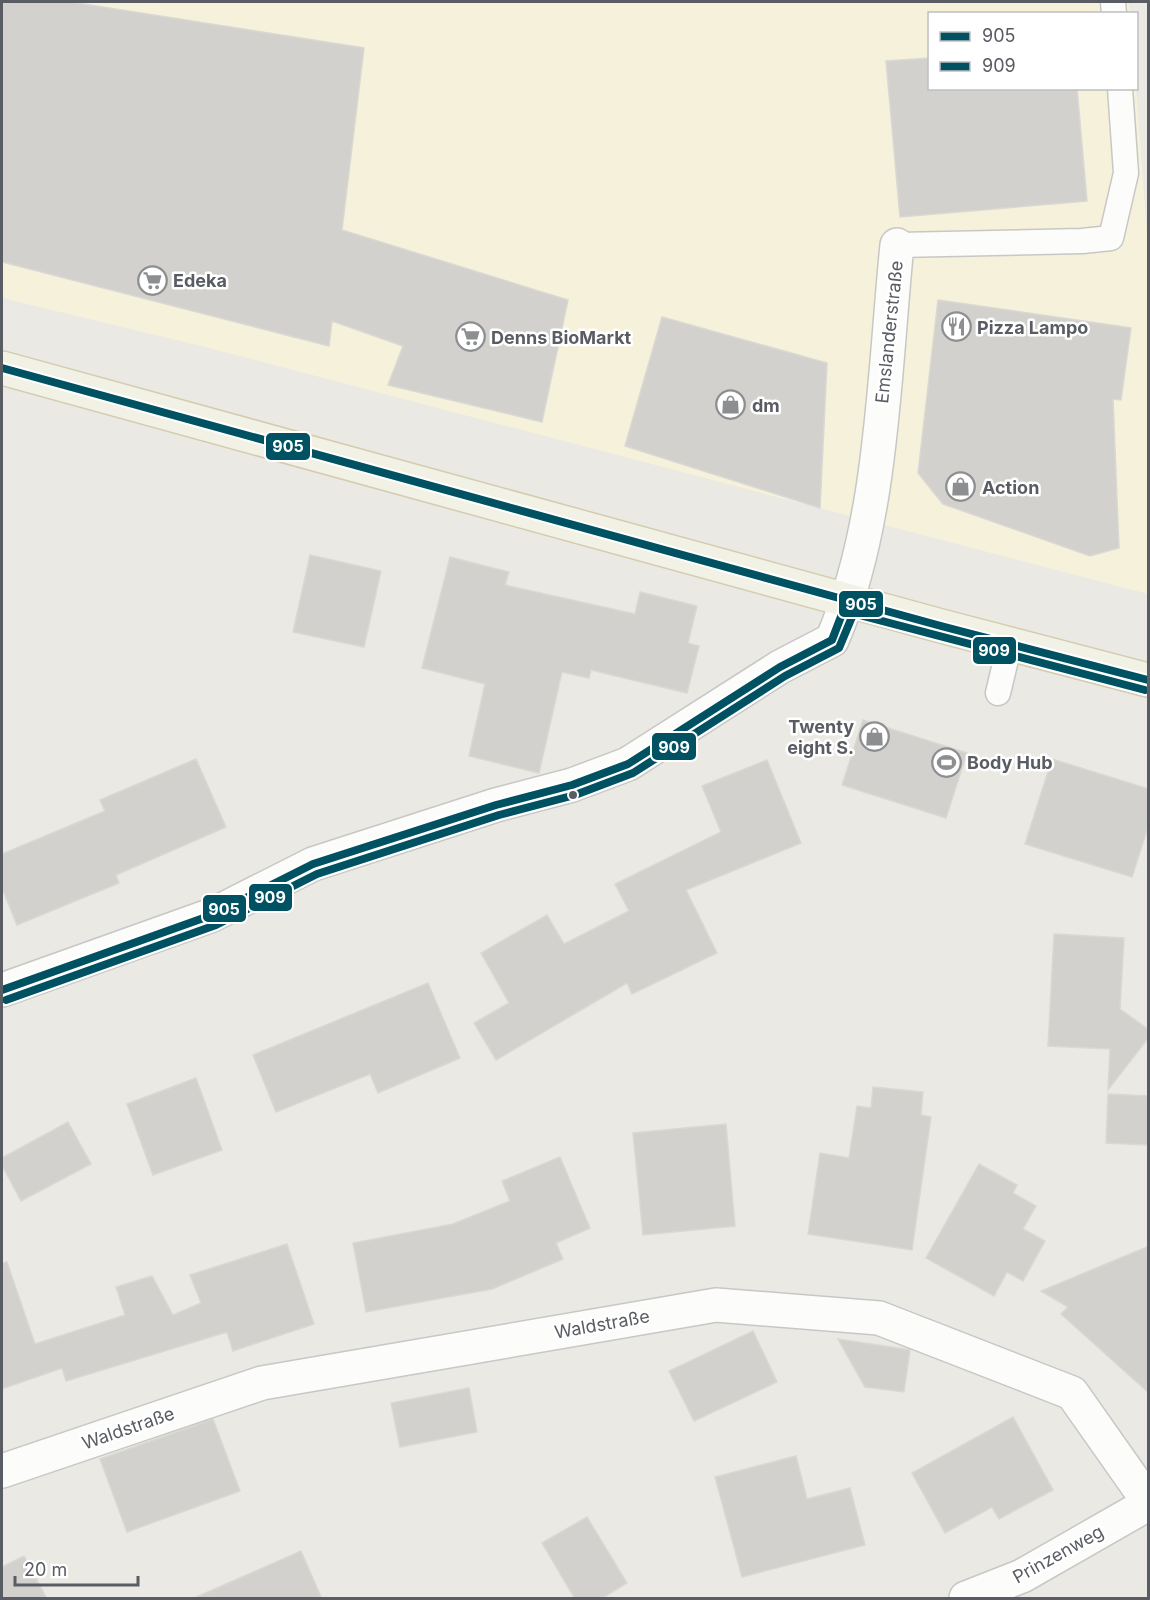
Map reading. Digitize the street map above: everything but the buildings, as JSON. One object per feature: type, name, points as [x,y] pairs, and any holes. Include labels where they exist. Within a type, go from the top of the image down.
[{"type":"main road","points":[[2,368],[847,601],[1149,680]]},
{"type":"street","name":"Emslanderstraße","points":[[2,990],[212,915],[313,864],[496,805],[572,785],[628,764],[780,667],[832,640],[860,559],[876,460],[897,245]]},
{"type":"street","name":"Waldstraße","points":[[2,1471],[262,1383],[716,1305],[879,1318],[1072,1393],[1149,1502]]},
{"type":"street","name":"Prinzenweg","points":[[966,1599],[1022,1576],[1149,1502]]},
{"type":"lane","name":"Emslanderstraße","points":[[897,245],[1082,241],[1111,237],[1126,174],[1120,90]]},
{"type":"lane","points":[[998,693],[1010,643]]},
{"type":"shaded area","points":[[2,2],[1129,2],[1130,12],[928,12],[928,90],[1136,90],[1148,248],[1148,594],[205,347],[2,298]]},
{"type":"transit line","name":"905","points":[[2,368],[941,626],[1148,680]]},
{"type":"transit line","name":"905","points":[[2,990],[212,915],[313,864],[496,805],[572,785],[628,764],[780,667],[832,640],[847,601]]},
{"type":"transit line","name":"909","points":[[6,1000],[216,925],[317,874],[499,815],[575,795],[633,773],[785,676],[839,648],[857,605]]},
{"type":"transit line","name":"909","points":[[844,611],[1145,690]]},
{"type":"place","name":"Edeka","points":[[152,280]]},
{"type":"place","name":"Pizza Lampo","points":[[956,327]]},
{"type":"place","name":"Denns BioMarkt","points":[[470,337]]},
{"type":"place","name":"dm","points":[[731,405]]},
{"type":"place","name":"Action","points":[[961,487]]},
{"type":"place","name":"Twenty eight S.","points":[[875,736]]},
{"type":"place","name":"Body Hub","points":[[946,762]]}]
